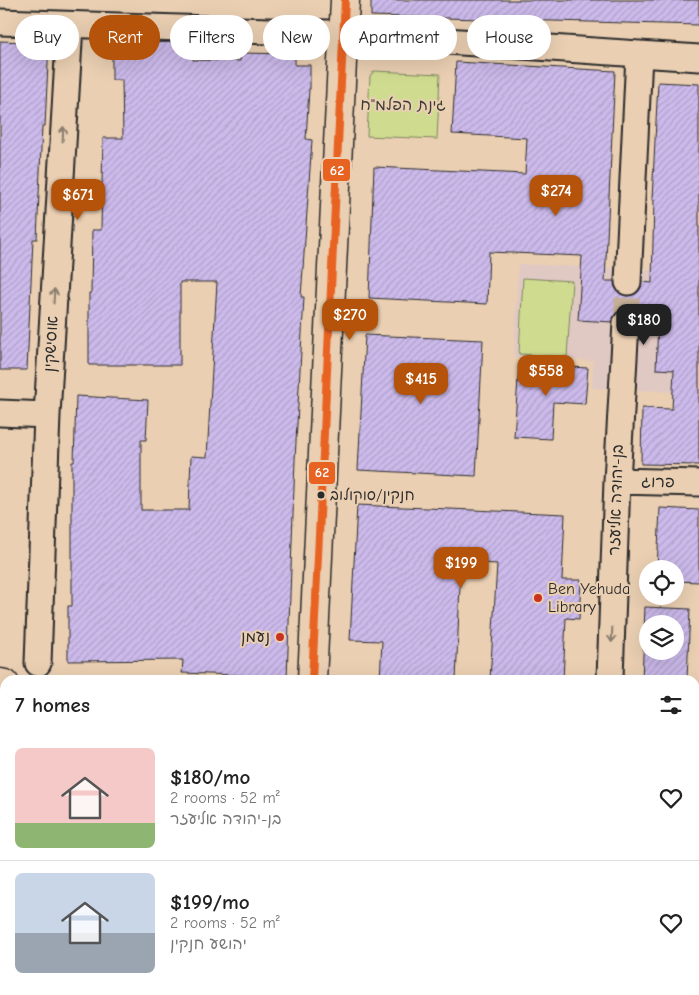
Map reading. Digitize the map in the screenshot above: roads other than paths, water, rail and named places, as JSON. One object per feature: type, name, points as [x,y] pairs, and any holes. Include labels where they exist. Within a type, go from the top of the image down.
[{"type":"street","points":[[344,15],[345,0]]},
{"type":"street","points":[[0,22],[15,23]]},
{"type":"street","points":[[79,25],[340,34]]},
{"type":"street","points":[[457,42],[639,56],[699,58]]},
{"type":"street","points":[[628,282],[639,56]]},
{"type":"street","name":"אוסישקין","points":[[38,663],[47,415],[68,60]]},
{"type":"street","points":[[312,675],[342,60]]},
{"type":"street","name":"בן-יהודה אליעזר","points":[[610,675],[617,481],[626,323]]},
{"type":"street","points":[[0,413],[47,415]]},
{"type":"street","name":"פרוג","points":[[617,481],[699,483]]},
{"type":"tunnel","points":[[626,323],[628,282]]},
{"type":"place","name":"חנקין/סוקולוב","points":[[321,495]]},
{"type":"place","name":"Ben Yehuda Library","points":[[538,598]]},
{"type":"place","name":"נעמן","points":[[280,637]]},
{"type":"park label","name":"גינת הפלמ\"ח","points":[[403,105]]}]
